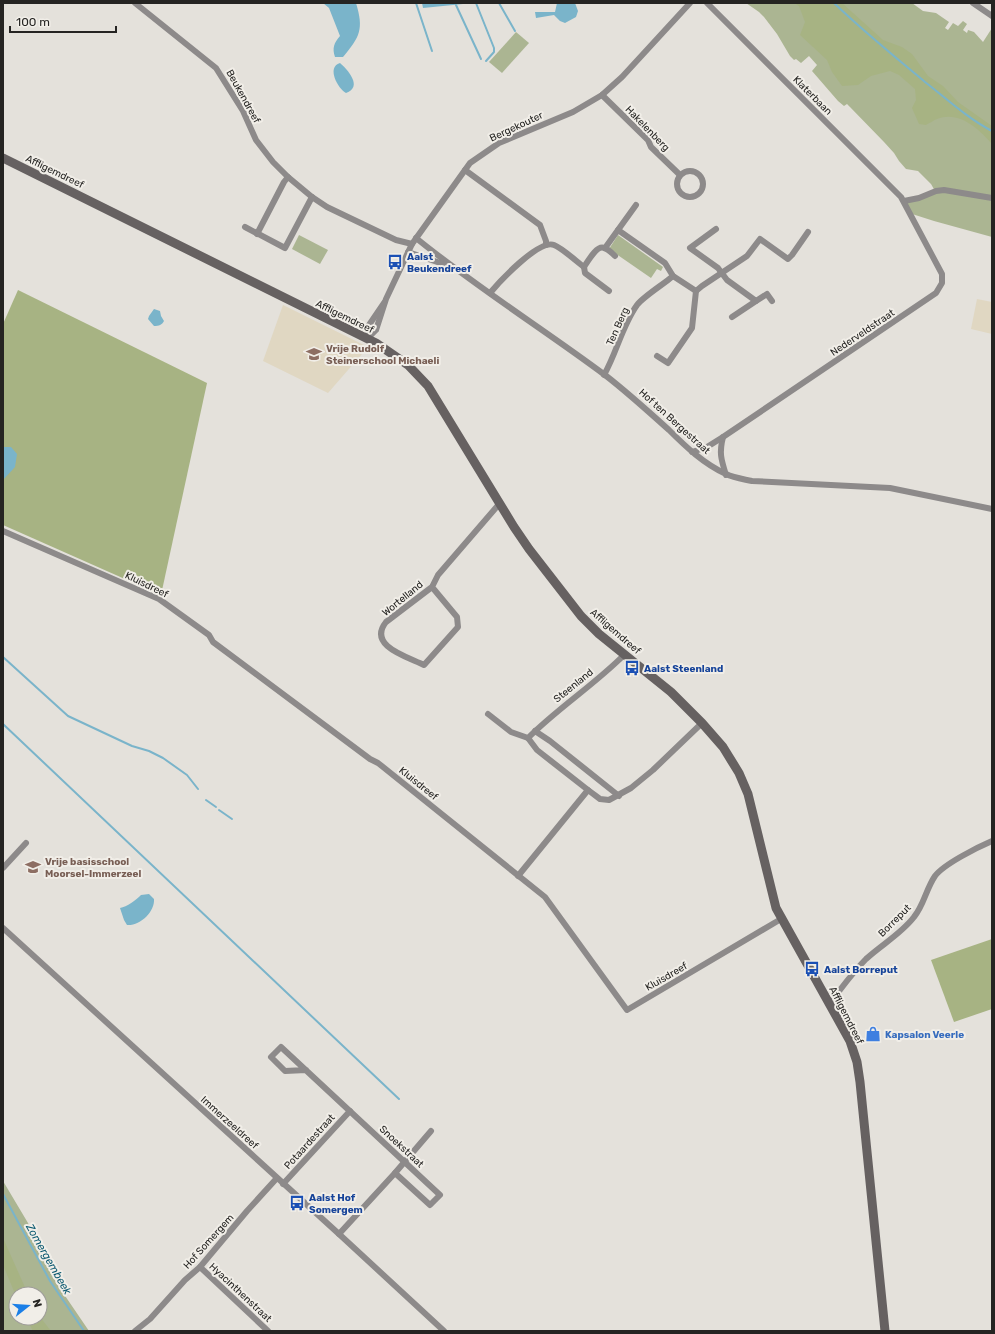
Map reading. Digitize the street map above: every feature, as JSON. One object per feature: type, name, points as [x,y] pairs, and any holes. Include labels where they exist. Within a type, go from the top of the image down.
[{"type":"street","name":"Beukendreef","points":[[135,3],[216,68],[243,111],[256,140],[273,162],[288,177],[312,197],[327,207],[396,240],[412,244]]},
{"type":"street","name":"Bergekouter","points":[[367,339],[376,330],[386,299],[412,244],[470,163],[499,143],[573,112],[602,95],[622,77],[690,3]]},
{"type":"street","name":"Klaterbaan","points":[[707,3],[901,197],[909,213]]},
{"type":"street","points":[[973,3],[992,16]]},
{"type":"street","name":"Hakelenberg","points":[[602,95],[648,140],[651,147],[680,174]]},
{"type":"street","name":"Affligemdreef","points":[[3,158],[376,343],[404,361],[428,386],[529,548],[581,616],[599,634],[624,655],[647,671],[671,692],[702,723],[723,747],[739,773],[748,794],[776,908],[850,1042],[857,1062],[867,1145],[885,1331]]},
{"type":"street","points":[[465,170],[540,225],[546,245]]},
{"type":"street","points":[[688,171],[699,174],[703,184],[700,192],[688,197],[680,192],[677,184],[680,174],[688,171]]},
{"type":"street","points":[[257,234],[288,177]]},
{"type":"street","points":[[904,201],[944,190],[992,198]]},
{"type":"street","points":[[244,227],[285,248],[312,197]]},
{"type":"street","points":[[605,248],[636,205]]},
{"type":"street","name":"Nederveldstraat","points":[[692,452],[707,447],[723,437],[936,293],[942,283],[942,274],[909,213]]},
{"type":"street","points":[[716,229],[690,248],[721,272],[727,280],[756,301]]},
{"type":"street","points":[[618,230],[665,263],[673,276],[696,291]]},
{"type":"street","points":[[657,356],[668,363],[692,328],[696,291],[721,272],[747,256],[760,239],[788,259],[808,232]]},
{"type":"street","name":"Hof ten Bergestraat","points":[[416,238],[451,266],[629,393],[692,452],[709,466],[726,475],[752,481],[890,488],[992,509]]},
{"type":"street","points":[[490,293],[506,275],[539,248],[546,245],[554,245],[584,267]]},
{"type":"street","points":[[608,290],[584,273],[584,267],[598,248],[605,248],[615,256]]},
{"type":"street","name":"Hof ten Bergestraat","points":[[408,252],[451,266]]},
{"type":"street","name":"Ten Berg","points":[[604,375],[612,361],[625,327],[638,304],[673,276]]},
{"type":"street","points":[[732,317],[767,294],[772,301]]},
{"type":"street","points":[[723,437],[720,449],[721,459],[726,475]]},
{"type":"street","name":"Wortelland","points":[[432,587],[457,617],[458,627],[424,665],[386,647],[380,636],[381,628],[386,622],[432,587],[438,575],[500,503]]},
{"type":"street","name":"Kluisdreef","points":[[3,531],[159,599],[209,635],[213,642],[286,697],[370,759],[378,763],[545,897],[627,1010],[782,919]]},
{"type":"street","name":"Steenland","points":[[528,738],[548,718],[613,666],[624,655]]},
{"type":"street","points":[[488,714],[511,732],[528,738],[537,750],[600,799],[609,800],[619,796],[631,788],[653,770],[702,723]]},
{"type":"street","points":[[535,731],[550,741],[619,796]]},
{"type":"street","points":[[518,876],[588,790]]},
{"type":"street","name":"Borreput","points":[[829,1004],[866,960],[914,918],[922,905],[935,876],[956,860],[992,841]]},
{"type":"street","points":[[3,868],[26,843]]},
{"type":"street","name":"Immerzeeldreef","points":[[3,928],[444,1331]]},
{"type":"street","name":"Snoekstraat","points":[[306,1070],[285,1070],[271,1057],[281,1046],[440,1195],[430,1205],[395,1173]]},
{"type":"street","name":"Potaardestraat","points":[[283,1184],[350,1111]]},
{"type":"street","points":[[339,1234],[405,1162],[431,1131]]},
{"type":"street","name":"Hof Somergem","points":[[135,1331],[150,1319],[185,1280],[200,1267],[277,1178]]},
{"type":"street","name":"Hyacinthenstraat","points":[[200,1267],[268,1331]]},
{"type":"shaded area","points":[[977,299],[992,302],[992,334],[971,329]]},
{"type":"shaded area","name":"Vrije Rudolf Steinerschool Michaeli","points":[[283,305],[368,347],[328,393],[263,361]]},
{"type":"green space","points":[[746,3],[912,3],[923,11],[936,13],[949,22],[945,28],[948,30],[953,23],[958,26],[963,21],[967,24],[963,30],[967,33],[968,30],[974,32],[983,42],[992,28],[992,237],[909,213],[904,201],[935,191],[931,184],[918,171],[906,169],[894,153],[847,104],[844,106],[838,101],[812,71],[817,65],[809,56],[801,63],[796,59],[794,60],[764,17]]},
{"type":"green space","points":[[794,3],[842,3],[883,40],[902,47],[912,54],[928,76],[943,86],[958,102],[992,126],[992,144],[975,127],[961,119],[945,117],[936,119],[926,125],[919,124],[912,108],[916,100],[915,89],[899,75],[890,71],[871,76],[858,85],[842,86],[832,72],[827,60],[800,35],[805,22],[799,6]]},
{"type":"green space","points":[[516,32],[529,43],[502,73],[489,62]]},
{"type":"green space","points":[[299,235],[328,250],[320,264],[292,249]]},
{"type":"green space","points":[[618,235],[663,267],[661,271],[657,269],[651,278],[609,249]]},
{"type":"green space","points":[[18,290],[207,383],[161,595],[3,525],[3,324]]},
{"type":"green space","points":[[992,939],[992,1009],[954,1022],[931,960]]},
{"type":"green space","points":[[3,1181],[28,1223],[57,1284],[89,1331],[3,1331]]},
{"type":"green space","points":[[3,1238],[24,1286],[12,1286],[3,1265]]},
{"type":"green space","points":[[30,1326],[47,1326],[51,1331],[33,1331]]},
{"type":"water","points":[[323,3],[356,3],[360,20],[359,32],[357,38],[343,57],[335,57],[334,46],[340,36],[329,8]]},
{"type":"water","points":[[422,3],[473,3],[423,8]]},
{"type":"water","points":[[557,3],[575,3],[578,11],[576,17],[565,23],[560,21],[554,15],[536,18],[535,12],[555,12]]},
{"type":"water","points":[[340,63],[350,74],[354,83],[351,90],[346,93],[337,83],[334,73],[336,65]]},
{"type":"water","points":[[154,309],[160,311],[164,321],[159,325],[154,326],[148,319]]},
{"type":"water","points":[[4,447],[11,447],[17,454],[15,467],[3,480]]},
{"type":"water","points":[[149,894],[154,899],[152,909],[142,921],[132,925],[127,925],[120,908],[128,905],[141,895]]},
{"type":"waterway","points":[[416,3],[432,51]]},
{"type":"waterway","points":[[476,3],[494,48],[494,52],[486,61]]},
{"type":"waterway","points":[[499,3],[515,31]]},
{"type":"waterway","points":[[834,3],[925,82],[966,114],[992,131]]},
{"type":"waterway","points":[[456,5],[481,59]]},
{"type":"waterway","points":[[3,657],[68,716],[132,746],[149,751],[163,758],[187,775],[198,789]]},
{"type":"waterway","points":[[3,724],[399,1099]]},
{"type":"waterway","points":[[206,800],[216,807]]},
{"type":"waterway","points":[[219,810],[232,819]]},
{"type":"waterway","name":"Zomergembeek","points":[[3,1194],[50,1281],[84,1331]]},
{"type":"place","name":"Aalst Beukendreef","points":[[395,262]]},
{"type":"place","name":"Vrije Rudolf Steinerschool Michaeli","points":[[314,354]]},
{"type":"place","name":"Aalst Steenland","points":[[632,668]]},
{"type":"place","name":"Vrije basisschool Moorsel-Immerzeel","points":[[33,867]]},
{"type":"place","name":"Aalst Borreput","points":[[812,969]]},
{"type":"place","name":"Kapsalon Veerle","points":[[873,1034]]},
{"type":"place","name":"Aalst Hof Somergem","points":[[297,1203]]}]
